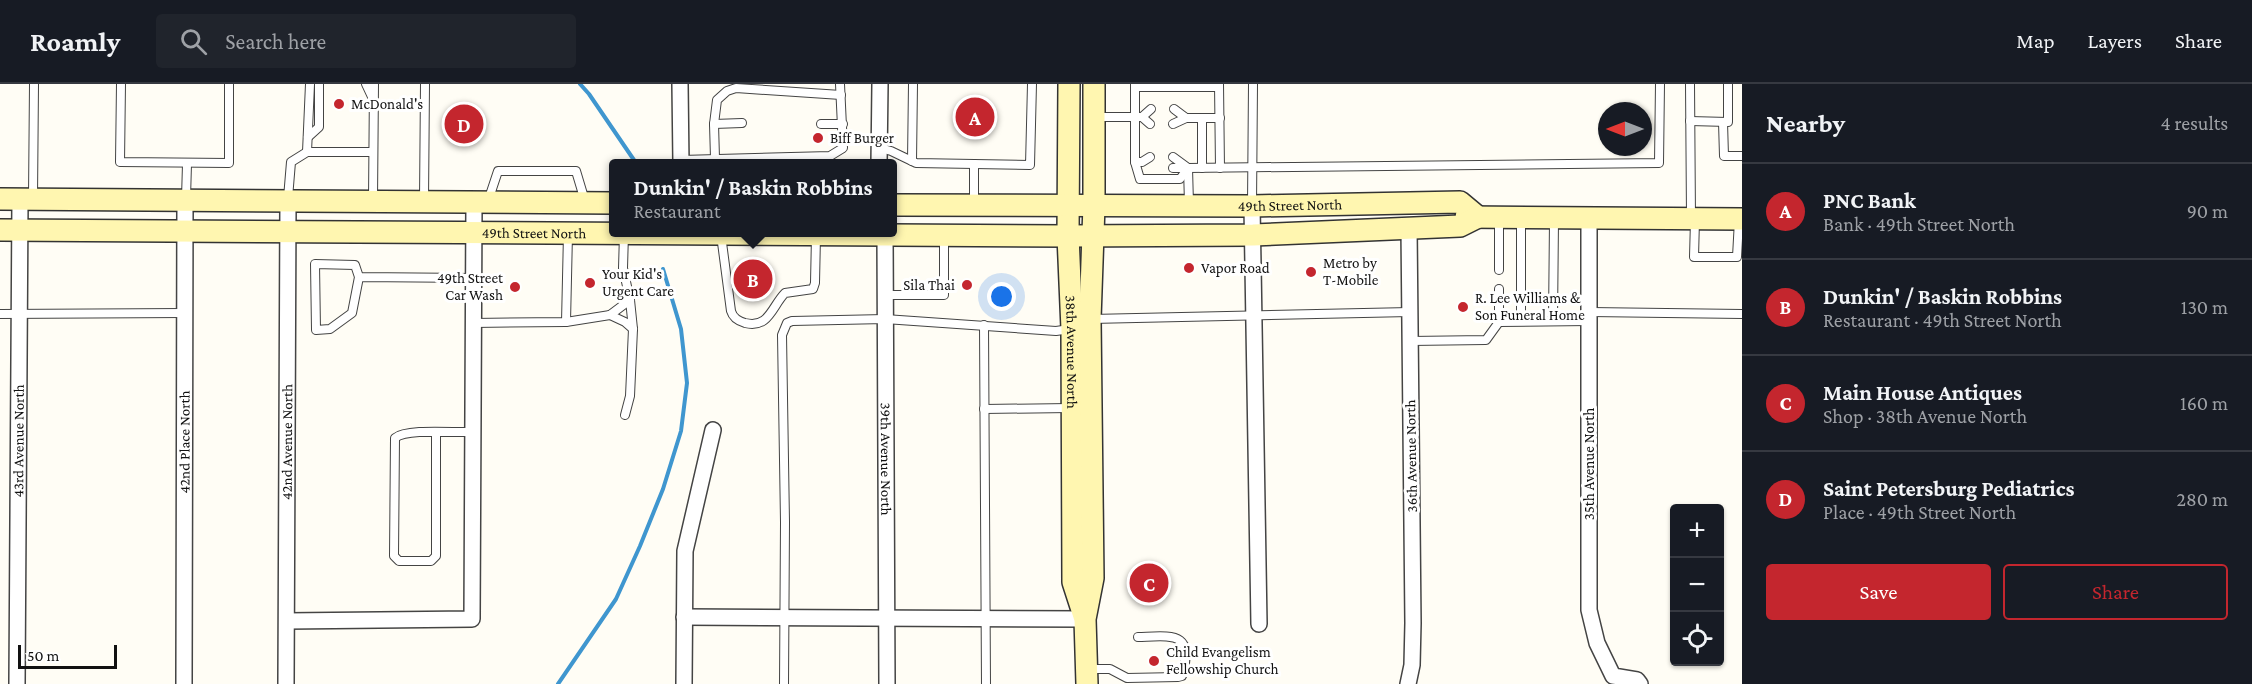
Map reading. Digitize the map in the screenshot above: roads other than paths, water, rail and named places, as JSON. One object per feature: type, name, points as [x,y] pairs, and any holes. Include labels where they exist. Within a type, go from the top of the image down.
[{"type":"main road","name":"38th Avenue North","points":[[1069,84],[1068,237],[1081,324],[1093,578],[1085,619],[1087,676]]},
{"type":"main road","name":"38th Avenue North","points":[[1085,619],[1073,582],[1072,408],[1093,236],[1094,84]]},
{"type":"main road","name":"49th Street North","points":[[18,199],[609,203]]},
{"type":"main road","name":"49th Street North","points":[[1069,206],[1252,206],[1460,202],[1478,217]]},
{"type":"main road","points":[[1381,203],[1402,217],[1409,228]]},
{"type":"main road","points":[[897,205],[1069,206]]},
{"type":"main road","name":"49th Street North","points":[[897,234],[1068,237],[1253,235],[1460,226],[1478,217],[1740,219]]},
{"type":"main road","name":"49th Street North","points":[[10,230],[609,233]]},
{"type":"street","points":[[680,84],[681,159]]},
{"type":"street","points":[[880,84],[880,156]]},
{"type":"street","name":"43rd Avenue North","points":[[16,684],[19,314],[10,230],[18,199]]},
{"type":"street","name":"42nd Place North","points":[[184,684],[185,200]]},
{"type":"street","name":"42nd Avenue North","points":[[286,684],[288,201]]},
{"type":"street","points":[[287,621],[472,619],[473,278],[474,232],[481,202]]},
{"type":"street","points":[[1252,206],[1259,624]]},
{"type":"street","name":"35th Avenue North","points":[[1589,218],[1589,610],[1608,680],[1636,680],[1640,684]]},
{"type":"street","name":"36th Avenue North","points":[[1408,684],[1412,665],[1413,623],[1409,228]]},
{"type":"street","name":"39th Avenue North","points":[[885,237],[886,684]]},
{"type":"street","points":[[684,684],[685,551],[713,430]]},
{"type":"street","points":[[684,617],[1085,619]]},
{"type":"lane","points":[[18,199],[34,84]]},
{"type":"lane","points":[[121,84],[120,162],[187,164],[229,163],[229,84]]},
{"type":"lane","points":[[307,152],[310,84]]},
{"type":"lane","points":[[308,136],[319,127],[319,84]]},
{"type":"lane","points":[[366,84],[374,100]]},
{"type":"lane","points":[[373,201],[374,84]]},
{"type":"lane","points":[[424,84],[424,202]]},
{"type":"lane","points":[[707,159],[830,156],[843,148],[840,84]]},
{"type":"lane","points":[[912,162],[913,84]]},
{"type":"lane","points":[[880,156],[891,151],[916,164],[1030,165],[1032,84]]},
{"type":"lane","points":[[1252,206],[1253,84]]},
{"type":"lane","points":[[1173,168],[1659,163],[1660,84]]},
{"type":"lane","points":[[1690,84],[1694,257],[1737,257],[1740,219]]},
{"type":"lane","points":[[1690,122],[1728,122],[1728,84]]},
{"type":"lane","points":[[1188,168],[1180,178],[1140,178],[1142,161],[1136,85],[1217,85],[1220,118],[1220,168]]},
{"type":"lane","points":[[716,158],[714,124],[717,100],[727,91],[736,88],[841,95]]},
{"type":"lane","points":[[1139,117],[1151,109]]},
{"type":"lane","points":[[1174,110],[1186,118]]},
{"type":"lane","points":[[1094,117],[1139,117],[1150,124]]},
{"type":"lane","points":[[1173,124],[1186,118],[1220,118]]},
{"type":"lane","points":[[1202,118],[1202,168]]},
{"type":"lane","points":[[1723,122],[1724,156],[1742,156]]},
{"type":"lane","points":[[714,124],[742,123]]},
{"type":"lane","points":[[820,124],[843,124]]},
{"type":"lane","points":[[288,201],[291,162],[307,152],[373,152]]},
{"type":"lane","points":[[1173,157],[1188,168]]},
{"type":"lane","points":[[1142,161],[1149,168]]},
{"type":"lane","points":[[185,200],[187,164]]},
{"type":"lane","points":[[974,164],[974,205]]},
{"type":"lane","points":[[1188,168],[1189,206]]},
{"type":"lane","points":[[481,202],[498,171],[576,171],[585,202]]},
{"type":"lane","points":[[1498,270],[1499,218]]},
{"type":"lane","points":[[1521,218],[1521,321]]},
{"type":"lane","points":[[1553,321],[1554,218]]},
{"type":"lane","points":[[566,322],[568,232]]},
{"type":"lane","points":[[885,295],[944,295],[944,234]]},
{"type":"lane","points":[[624,237],[623,268],[633,329],[630,396],[625,415]]},
{"type":"lane","points":[[722,237],[733,317],[738,321],[754,324],[763,322],[769,317],[785,293],[813,289],[816,283],[816,237]]},
{"type":"lane","points":[[315,264],[355,265],[359,277],[352,313],[330,329],[316,330],[315,264]]},
{"type":"lane","points":[[359,277],[473,278]]},
{"type":"lane","points":[[1410,341],[1486,340],[1499,322],[1499,289]]},
{"type":"lane","points":[[473,323],[566,322],[610,315],[630,300]]},
{"type":"lane","points":[[784,684],[783,328],[792,321],[885,319],[1056,331],[1081,324],[1254,315],[1410,312]]},
{"type":"lane","points":[[0,314],[185,313]]},
{"type":"lane","points":[[1499,322],[1553,321],[1589,317],[1742,314]]},
{"type":"lane","points":[[610,315],[625,321],[633,329]]},
{"type":"lane","points":[[984,325],[986,684]]},
{"type":"lane","points":[[984,409],[1072,408]]},
{"type":"lane","points":[[436,433],[436,556],[431,561],[399,561],[394,556],[395,438],[401,433],[473,432]]},
{"type":"lane","points":[[1087,676],[1110,669],[1127,678],[1182,676],[1186,651],[1183,642],[1177,638],[1138,637]]},
{"type":"waterway","points":[[580,84],[633,159]]},
{"type":"waterway","points":[[558,684],[616,599],[663,489],[681,431],[687,383],[681,329],[663,269]]},
{"type":"place","name":"McDonald's","points":[[339,104]]},
{"type":"place","name":"PNC Bank","points":[[975,117]]},
{"type":"place","name":"Saint Petersburg Pediatrics","points":[[464,124]]},
{"type":"place","name":"Biff Burger","points":[[818,138]]},
{"type":"place","name":"Vapor Road","points":[[1189,268]]},
{"type":"place","name":"Metro by T-Mobile","points":[[1311,272]]},
{"type":"place","name":"Dunkin' / Baskin Robbins","points":[[753,279]]},
{"type":"place","name":"Your Kid's Urgent Care","points":[[590,283]]},
{"type":"place","name":"Sila Thai","points":[[967,285]]},
{"type":"place","name":"49th Street Car Wash","points":[[515,287]]},
{"type":"place","name":"R. Lee Williams & Son Funeral Home","points":[[1463,307]]},
{"type":"place","name":"Main House Antiques","points":[[1149,583]]},
{"type":"place","name":"Child Evangelism Fellowship Church","points":[[1154,661]]}]
